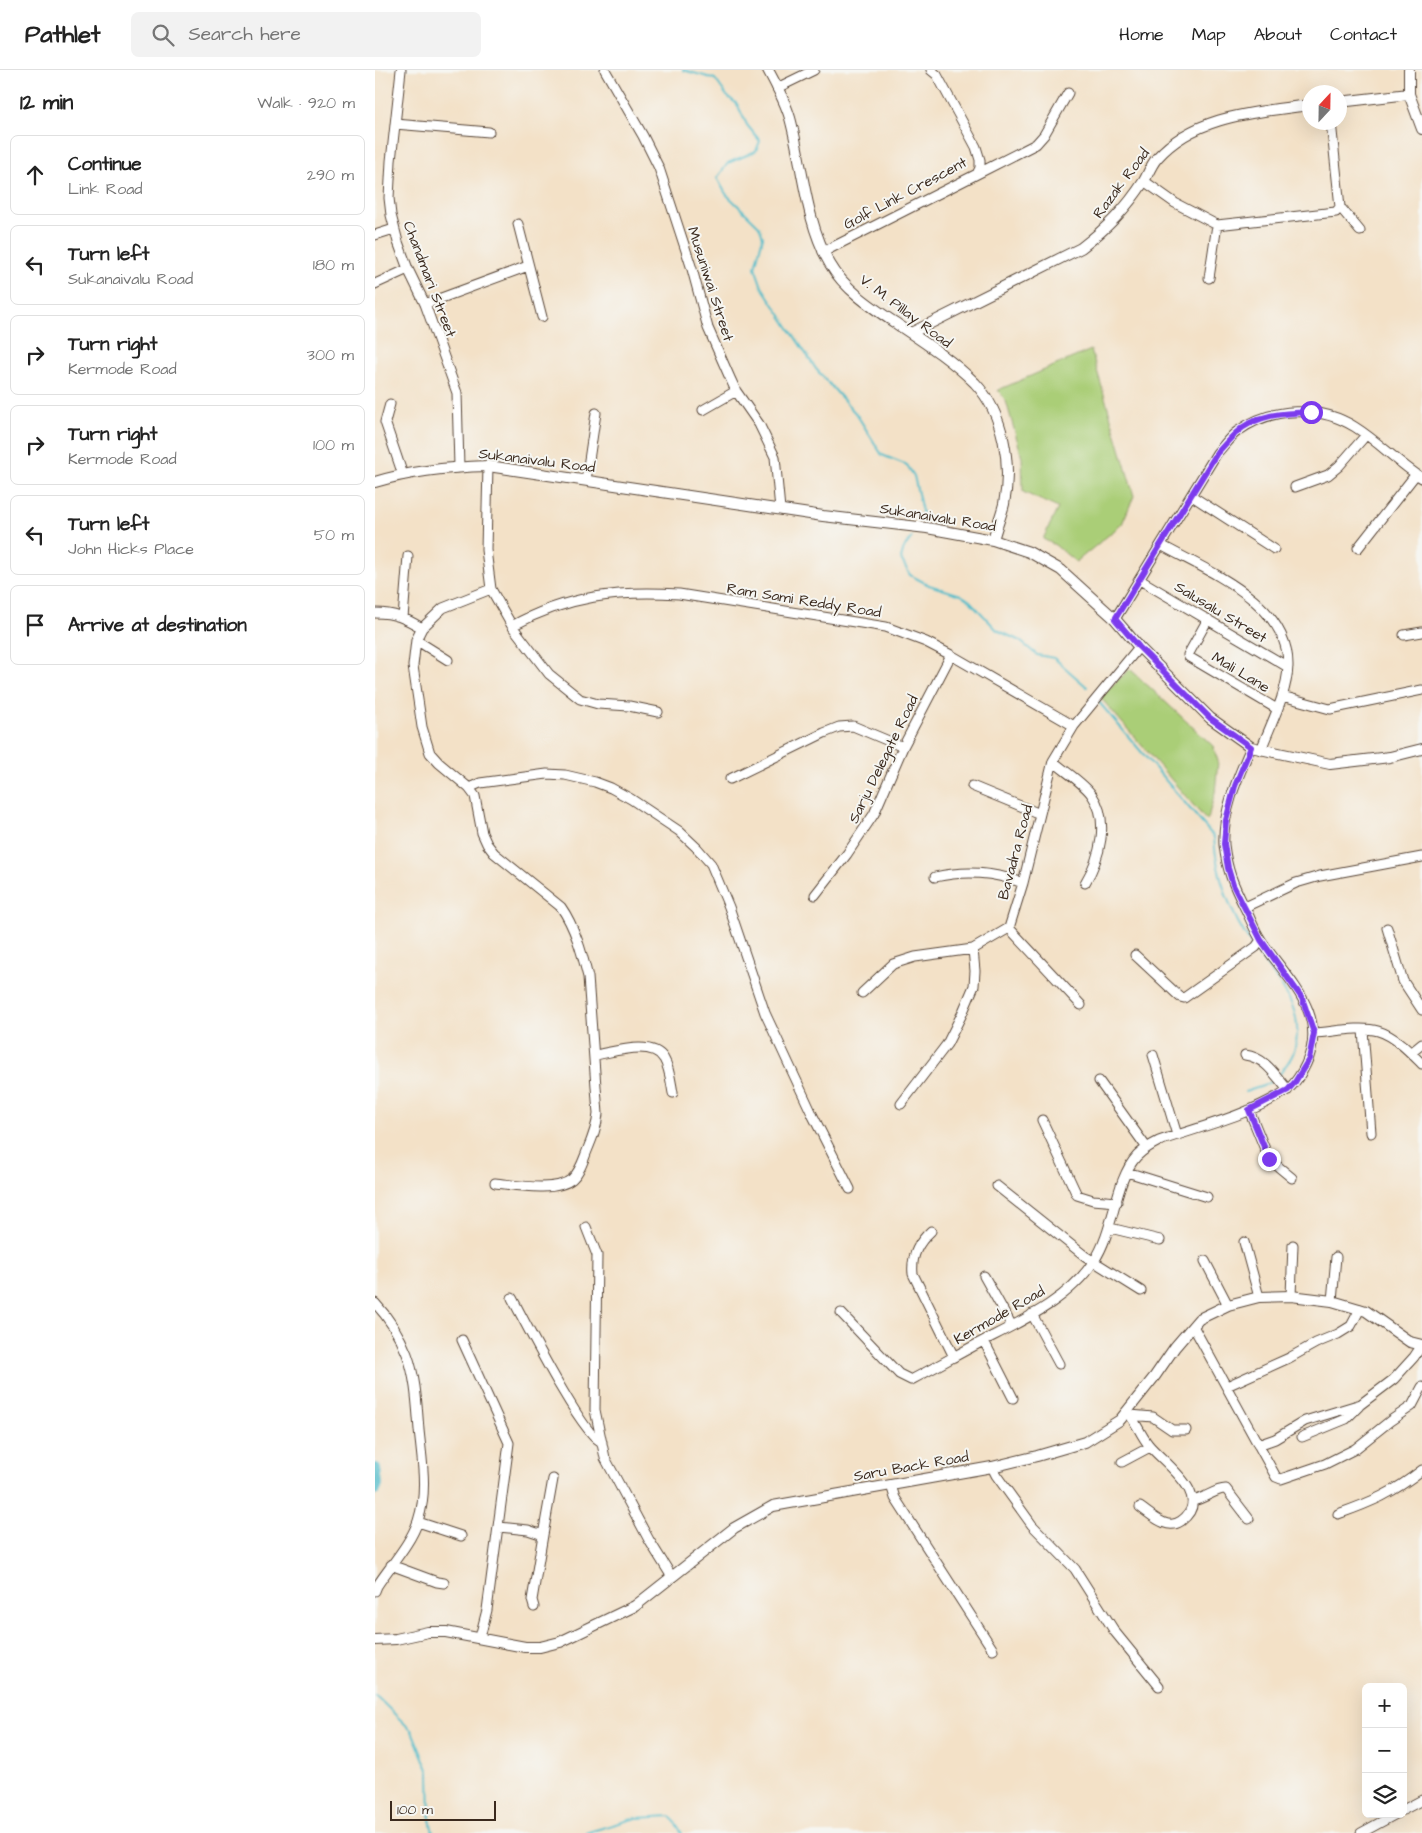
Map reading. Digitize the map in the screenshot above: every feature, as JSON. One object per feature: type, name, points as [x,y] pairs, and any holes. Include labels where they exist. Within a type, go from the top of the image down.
[{"type":"main road","name":"V. M. Pillay Road","points":[[768,70],[789,115],[811,213],[823,252],[841,280],[882,314],[946,358],[976,384],[992,407],[1000,427],[1007,466],[1003,504],[993,540]]},
{"type":"main road","points":[[1409,70],[1409,94],[1422,129]]},
{"type":"main road","points":[[1347,101],[1409,94]]},
{"type":"main road","name":"Razak Road","points":[[911,333],[1081,248],[1105,230],[1121,212],[1144,181],[1157,158],[1202,126],[1231,117],[1302,106]]},
{"type":"main road","name":"Sukanaivalu Road","points":[[375,482],[403,475],[459,467],[488,466],[823,516],[927,528],[993,540],[1029,552],[1061,570],[1115,619],[1139,647],[1210,718],[1256,748],[1330,764],[1390,758],[1422,749]]},
{"type":"main road","name":"Saru Back Road","points":[[375,1640],[397,1639],[428,1632],[446,1632],[525,1646],[540,1647],[560,1642],[635,1606],[734,1528],[773,1506],[992,1467],[1028,1459],[1085,1442],[1129,1413],[1175,1347],[1199,1319],[1229,1305],[1259,1297],[1291,1296],[1332,1301],[1360,1309],[1410,1342],[1422,1345]]},
{"type":"street","name":"Chandmari Street","points":[[401,70],[389,198],[394,229],[408,269],[425,304],[457,393],[459,467]]},
{"type":"street","name":"Musuniwai Street","points":[[605,70],[639,128],[659,168],[692,269],[708,328],[736,391],[759,424],[775,457],[780,509]]},
{"type":"street","points":[[777,88],[814,70]]},
{"type":"street","name":"Golf Link Crescent","points":[[823,252],[977,174],[980,168],[980,160],[975,147],[937,75],[931,70]]},
{"type":"street","points":[[977,174],[1036,144],[1044,135],[1067,93]]},
{"type":"street","points":[[395,124],[489,132]]},
{"type":"street","points":[[1332,130],[1340,207],[1361,231]]},
{"type":"street","points":[[1144,181],[1175,203],[1217,226],[1329,214],[1336,212],[1340,207]]},
{"type":"street","points":[[518,224],[542,317]]},
{"type":"street","points":[[1209,278],[1217,226]]},
{"type":"street","points":[[375,235],[394,229]]},
{"type":"street","points":[[425,304],[528,266]]},
{"type":"street","points":[[375,284],[408,269]]},
{"type":"street","points":[[703,410],[736,391]]},
{"type":"street","points":[[390,404],[385,422],[403,475]]},
{"type":"street","points":[[1115,619],[1217,453],[1237,431],[1258,420],[1278,414],[1311,412],[1332,416],[1355,426],[1419,476],[1358,548]]},
{"type":"street","points":[[586,480],[596,413]]},
{"type":"street","points":[[1295,487],[1328,475],[1339,466],[1366,435]]},
{"type":"street","points":[[488,466],[486,550],[491,589],[512,626],[549,674],[580,699],[598,704],[629,706],[658,712]]},
{"type":"street","points":[[1192,496],[1274,548]]},
{"type":"street","points":[[1161,545],[1247,594],[1263,608],[1279,632],[1287,654],[1288,667],[1282,696],[1277,709],[1235,786],[1226,820],[1224,844],[1228,868],[1233,885],[1245,907],[1255,946],[1302,998],[1314,1033],[1377,1031],[1392,1038],[1422,1064]]},
{"type":"street","points":[[403,618],[408,556]]},
{"type":"street","name":"Salusalu Street","points":[[1140,580],[1288,667]]},
{"type":"street","points":[[491,589],[443,608],[422,628],[416,640],[413,666],[426,743],[430,753],[439,763],[469,788],[475,796],[482,833],[494,853],[561,906],[568,917],[588,976],[595,1055],[597,1125],[579,1171],[572,1179],[556,1186],[543,1187],[495,1183]]},
{"type":"street","name":"Ram Sami Reddy Road","points":[[512,626],[564,603],[625,592],[679,594],[886,627],[926,642],[951,655],[1074,726]]},
{"type":"street","points":[[375,613],[391,613],[422,628]]},
{"type":"street","name":"Mali Lane","points":[[1208,619],[1188,655],[1277,709]]},
{"type":"street","points":[[1404,635],[1422,632]]},
{"type":"street","points":[[416,640],[448,660]]},
{"type":"street","name":"Bavadra Road","points":[[1009,928],[1023,883],[1053,761],[1074,726],[1139,647]]},
{"type":"street","name":"Sarju Delegate Road","points":[[815,895],[852,848],[873,814],[903,747],[951,655]]},
{"type":"street","points":[[1282,696],[1330,709],[1422,690]]},
{"type":"street","points":[[730,779],[824,733],[839,728],[853,726],[903,747]]},
{"type":"street","points":[[1053,761],[1091,793],[1101,811],[1102,832],[1099,850],[1091,874],[1085,883]]},
{"type":"street","points":[[469,788],[480,783],[547,774],[565,775],[595,782],[631,799],[679,831],[697,848],[711,864],[729,907],[765,1013],[813,1116],[850,1189]]},
{"type":"street","points":[[972,786],[1040,814]]},
{"type":"street","points":[[1245,907],[1296,883],[1320,876],[1422,857]]},
{"type":"street","points":[[935,877],[949,874],[983,872],[1006,876],[1023,883]]},
{"type":"street","points":[[862,993],[893,964],[915,957],[973,949],[1009,928],[1081,1005]]},
{"type":"street","points":[[1387,928],[1403,981],[1422,1010]]},
{"type":"street","points":[[1135,955],[1180,997],[1184,998],[1255,946]]},
{"type":"street","points":[[901,1104],[947,1044],[962,1014],[974,986],[973,949]]},
{"type":"street","points":[[1363,1030],[1371,1133]]},
{"type":"street","name":"Kermode Road","points":[[841,1312],[899,1374],[911,1380],[1012,1326],[1062,1294],[1095,1261],[1111,1228],[1127,1172],[1137,1156],[1159,1141],[1249,1110],[1288,1090],[1306,1064],[1314,1033]]},
{"type":"street","points":[[1411,1053],[1422,1044]]},
{"type":"street","points":[[595,1055],[640,1048],[655,1050],[666,1061],[673,1094]]},
{"type":"street","points":[[1245,1055],[1256,1057],[1263,1061],[1288,1090]]},
{"type":"street","points":[[1153,1056],[1177,1135]]},
{"type":"street","points":[[1099,1081],[1147,1148]]},
{"type":"street","points":[[1249,1110],[1269,1159],[1292,1178]]},
{"type":"street","points":[[1042,1120],[1077,1195],[1093,1200],[1117,1202]]},
{"type":"street","points":[[1127,1172],[1207,1197]]},
{"type":"street","points":[[997,1186],[1085,1256],[1141,1290]]},
{"type":"street","points":[[586,1227],[597,1255],[595,1410],[605,1458],[672,1578]]},
{"type":"street","points":[[1111,1228],[1161,1240]]},
{"type":"street","points":[[931,1230],[920,1241],[912,1264],[913,1274],[954,1357]]},
{"type":"street","points":[[1244,1242],[1259,1297]]},
{"type":"street","points":[[1291,1296],[1293,1245]]},
{"type":"street","points":[[1332,1301],[1336,1257]]},
{"type":"street","points":[[1205,1261],[1229,1305]]},
{"type":"street","points":[[984,1276],[1012,1326]]},
{"type":"street","points":[[512,1298],[565,1395],[588,1431],[597,1441],[602,1442]]},
{"type":"street","points":[[375,1303],[402,1342],[412,1371],[424,1473],[423,1496],[418,1522],[375,1591]]},
{"type":"street","points":[[1227,1386],[1338,1334],[1351,1326],[1360,1309]]},
{"type":"street","points":[[1032,1314],[1059,1364]]},
{"type":"street","points":[[1193,1326],[1276,1477],[1281,1479],[1325,1464],[1355,1449],[1412,1406],[1422,1387]]},
{"type":"street","points":[[462,1340],[509,1443],[487,1610],[480,1637]]},
{"type":"street","points":[[984,1341],[1013,1398]]},
{"type":"street","points":[[1301,1436],[1346,1419],[1361,1404],[1394,1379],[1414,1358],[1422,1345]]},
{"type":"street","points":[[1258,1445],[1275,1439],[1305,1421],[1361,1404]]},
{"type":"street","points":[[1129,1413],[1153,1417],[1172,1430],[1185,1430]]},
{"type":"street","points":[[1129,1413],[1150,1447],[1178,1475],[1193,1501],[1193,1507],[1189,1513],[1175,1524],[1160,1521],[1140,1507]]},
{"type":"street","points":[[1122,1462],[1150,1447]]},
{"type":"street","points":[[992,1467],[1032,1525],[1075,1569],[1115,1632],[1159,1686]]},
{"type":"street","points":[[1338,1514],[1376,1500],[1402,1486],[1422,1470]]},
{"type":"street","points":[[534,1607],[532,1600],[553,1479]]},
{"type":"street","points":[[891,1485],[895,1498],[993,1650]]},
{"type":"street","points":[[1193,1501],[1201,1500],[1220,1489],[1226,1489],[1249,1519]]},
{"type":"street","points":[[418,1522],[461,1536]]},
{"type":"street","points":[[499,1527],[528,1530],[543,1535]]},
{"type":"street","points":[[391,1565],[437,1582],[444,1582]]},
{"type":"street","points":[[1407,1808],[1422,1800]]},
{"type":"street","points":[[1361,1833],[1388,1818]]},
{"type":"green space","points":[[1091,350],[1134,496],[1122,524],[1076,562],[1055,545],[1043,539],[1058,508],[1023,492],[1022,457],[1006,401],[998,390]]},
{"type":"green space","points":[[1130,669],[1213,746],[1218,761],[1215,793],[1207,821],[1100,697]]},
{"type":"waterway","points":[[683,70],[715,79],[727,96],[737,104],[747,125],[760,141],[756,151],[728,163],[717,178],[726,194],[759,226],[763,237],[755,267],[762,287],[816,369],[857,415],[882,455],[907,465],[914,476],[923,516]]},
{"type":"waterway","points":[[912,537],[904,548],[901,559],[910,575],[929,585],[961,595],[969,600],[997,630],[1020,641],[1037,655],[1054,658],[1087,687]]},
{"type":"waterway","points":[[1098,701],[1214,837],[1221,881],[1238,922],[1253,947]]},
{"type":"waterway","points":[[1256,951],[1288,997],[1297,1022],[1294,1051],[1280,1074]]},
{"type":"waterway","points":[[1245,1092],[1263,1086],[1275,1079]]},
{"type":"waterway","points":[[375,1469],[377,1484],[375,1489]]},
{"type":"waterway","points":[[375,1695],[412,1731],[429,1772],[430,1819],[433,1833]]},
{"type":"waterway","points":[[585,1833],[636,1818],[671,1816],[682,1833]]},
{"type":"route","points":[[1269,1159],[1249,1110],[1288,1090],[1295,1082],[1309,1059],[1314,1033],[1302,998],[1261,940],[1233,885],[1228,868],[1224,844],[1226,820],[1235,786],[1251,747],[1210,718],[1139,647],[1115,619],[1217,453],[1237,431],[1258,420],[1278,414],[1311,412]]}]
